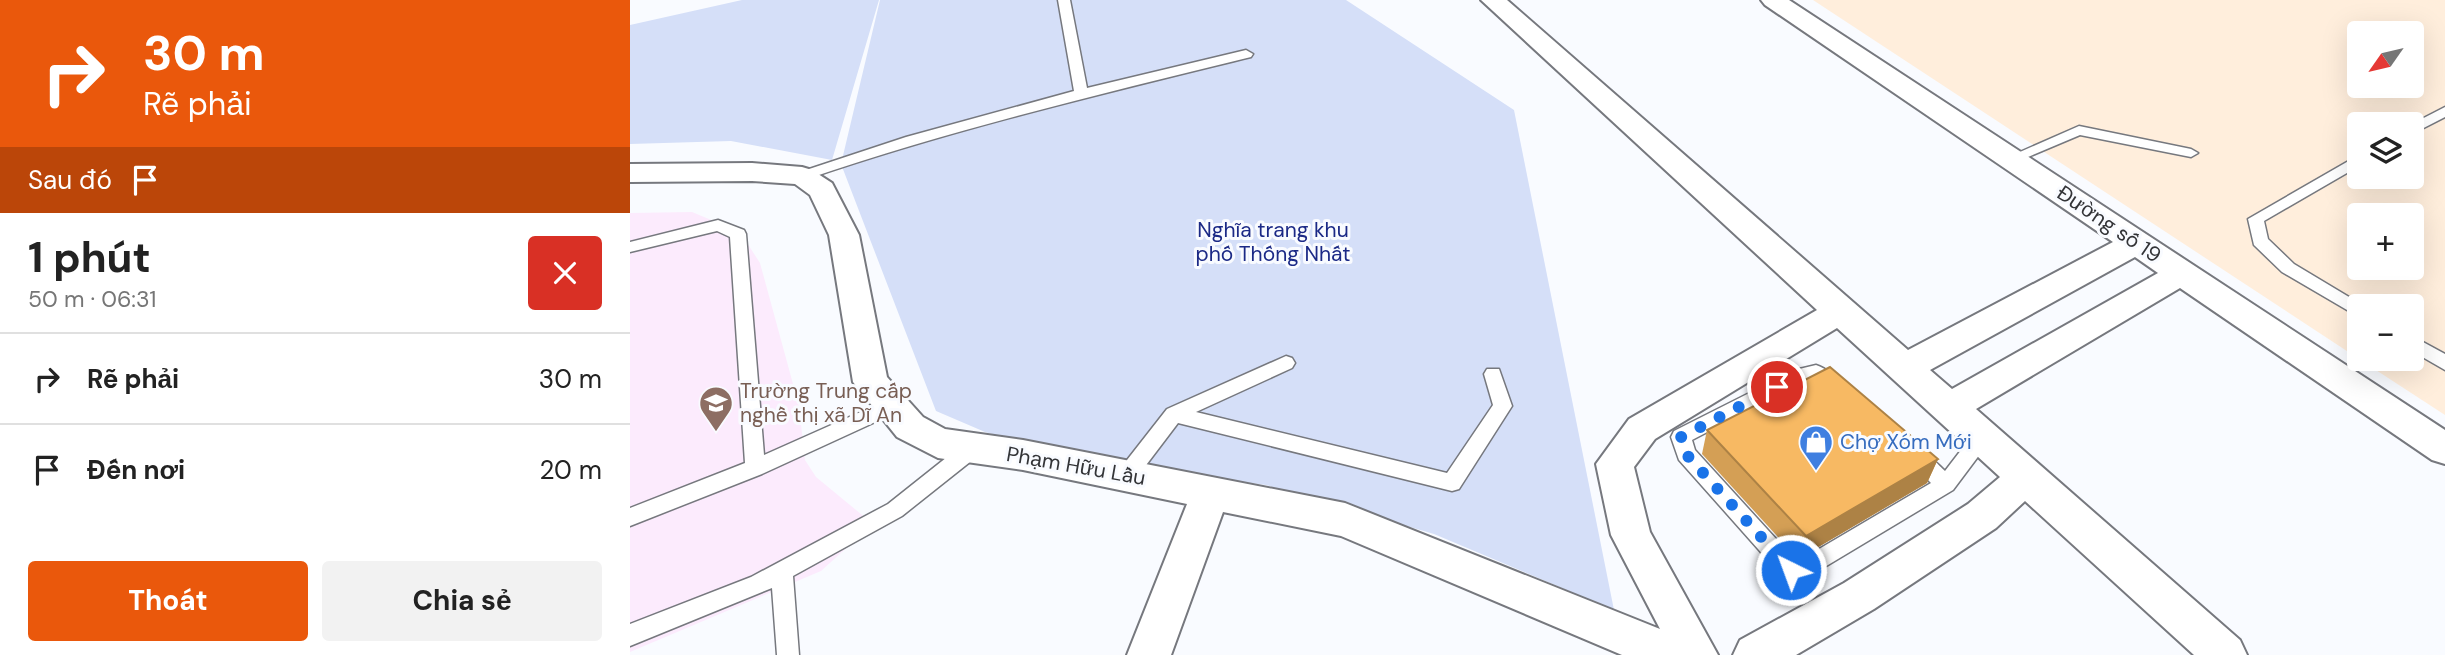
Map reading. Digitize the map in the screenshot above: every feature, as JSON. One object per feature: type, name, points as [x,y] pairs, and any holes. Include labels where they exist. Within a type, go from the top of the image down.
[{"type":"street","points":[[1493,0],[2225,655]]},
{"type":"street","name":"Đường số 19","points":[[1773,0],[2445,449]]},
{"type":"street","points":[[630,173],[751,172],[802,176]]},
{"type":"street","name":"Phạm Hữu Lầu","points":[[802,176],[822,190],[844,235],[870,382],[910,427],[938,443],[1212,491],[1345,520],[1672,655]]},
{"type":"street","points":[[1904,368],[2136,243]]},
{"type":"street","points":[[1948,408],[2182,273]]},
{"type":"street","points":[[1696,655],[1631,535],[1615,464],[1642,429],[1842,310]]},
{"type":"street","points":[[1755,655],[1859,596],[1982,516],[2003,495],[2030,478]]},
{"type":"street","points":[[1149,655],[1212,491]]},
{"type":"lane","points":[[1064,0],[1082,92]]},
{"type":"lane","points":[[802,176],[883,147],[1082,92],[1246,54]]},
{"type":"lane","points":[[2424,123],[2445,111]]},
{"type":"lane","points":[[2011,159],[2079,130],[2191,153]]},
{"type":"lane","points":[[2347,167],[2256,219],[2260,241],[2288,268],[2347,304]]},
{"type":"lane","points":[[630,247],[718,225],[738,234],[755,468]]},
{"type":"lane","points":[[2424,350],[2445,363]]},
{"type":"lane","points":[[1127,475],[1174,414],[1286,363]]},
{"type":"lane","points":[[1846,398],[1816,372],[1801,374],[1681,437],[1686,454],[1791,570],[1798,573],[1946,484],[1982,438]]},
{"type":"lane","points":[[1174,414],[1452,483],[1503,406],[1493,374]]},
{"type":"lane","points":[[630,517],[755,468],[890,407]]},
{"type":"lane","points":[[1897,442],[1946,484]]},
{"type":"lane","points":[[630,635],[759,584],[895,510],[973,448]]},
{"type":"lane","points":[[782,571],[788,655]]},
{"type":"shaded area","points":[[1813,0],[2445,0],[2445,415],[2377,371],[2424,371],[2424,294],[2347,294],[2347,351]]},
{"type":"shaded area","name":"Trường Trung cấp nghề thị xã Dĩ An","points":[[692,212],[740,232],[760,263],[799,406],[805,460],[816,477],[873,524],[821,571],[630,652],[630,213]]},
{"type":"green space","points":[[742,0],[879,0],[832,160],[731,141],[630,144],[630,25]]},
{"type":"green space","name":"Nghĩa trang khu phố Thống Nhất","points":[[880,0],[1346,0],[1514,110],[1614,610],[1434,534],[1266,485],[1094,463],[985,432],[936,411],[841,164]]},
{"type":"building","name":"Chợ Xóm Mới","points":[[1830,367],[1938,459],[1806,536],[1707,430]]},
{"type":"place","name":"Trường Trung cấp nghề thị xã Dĩ An","points":[[716,433]]},
{"type":"place","name":"Chợ Xóm Mới","points":[[1816,472]]},
{"type":"route","points":[[1777,387],[1681,437],[1686,454],[1791,570]]}]
